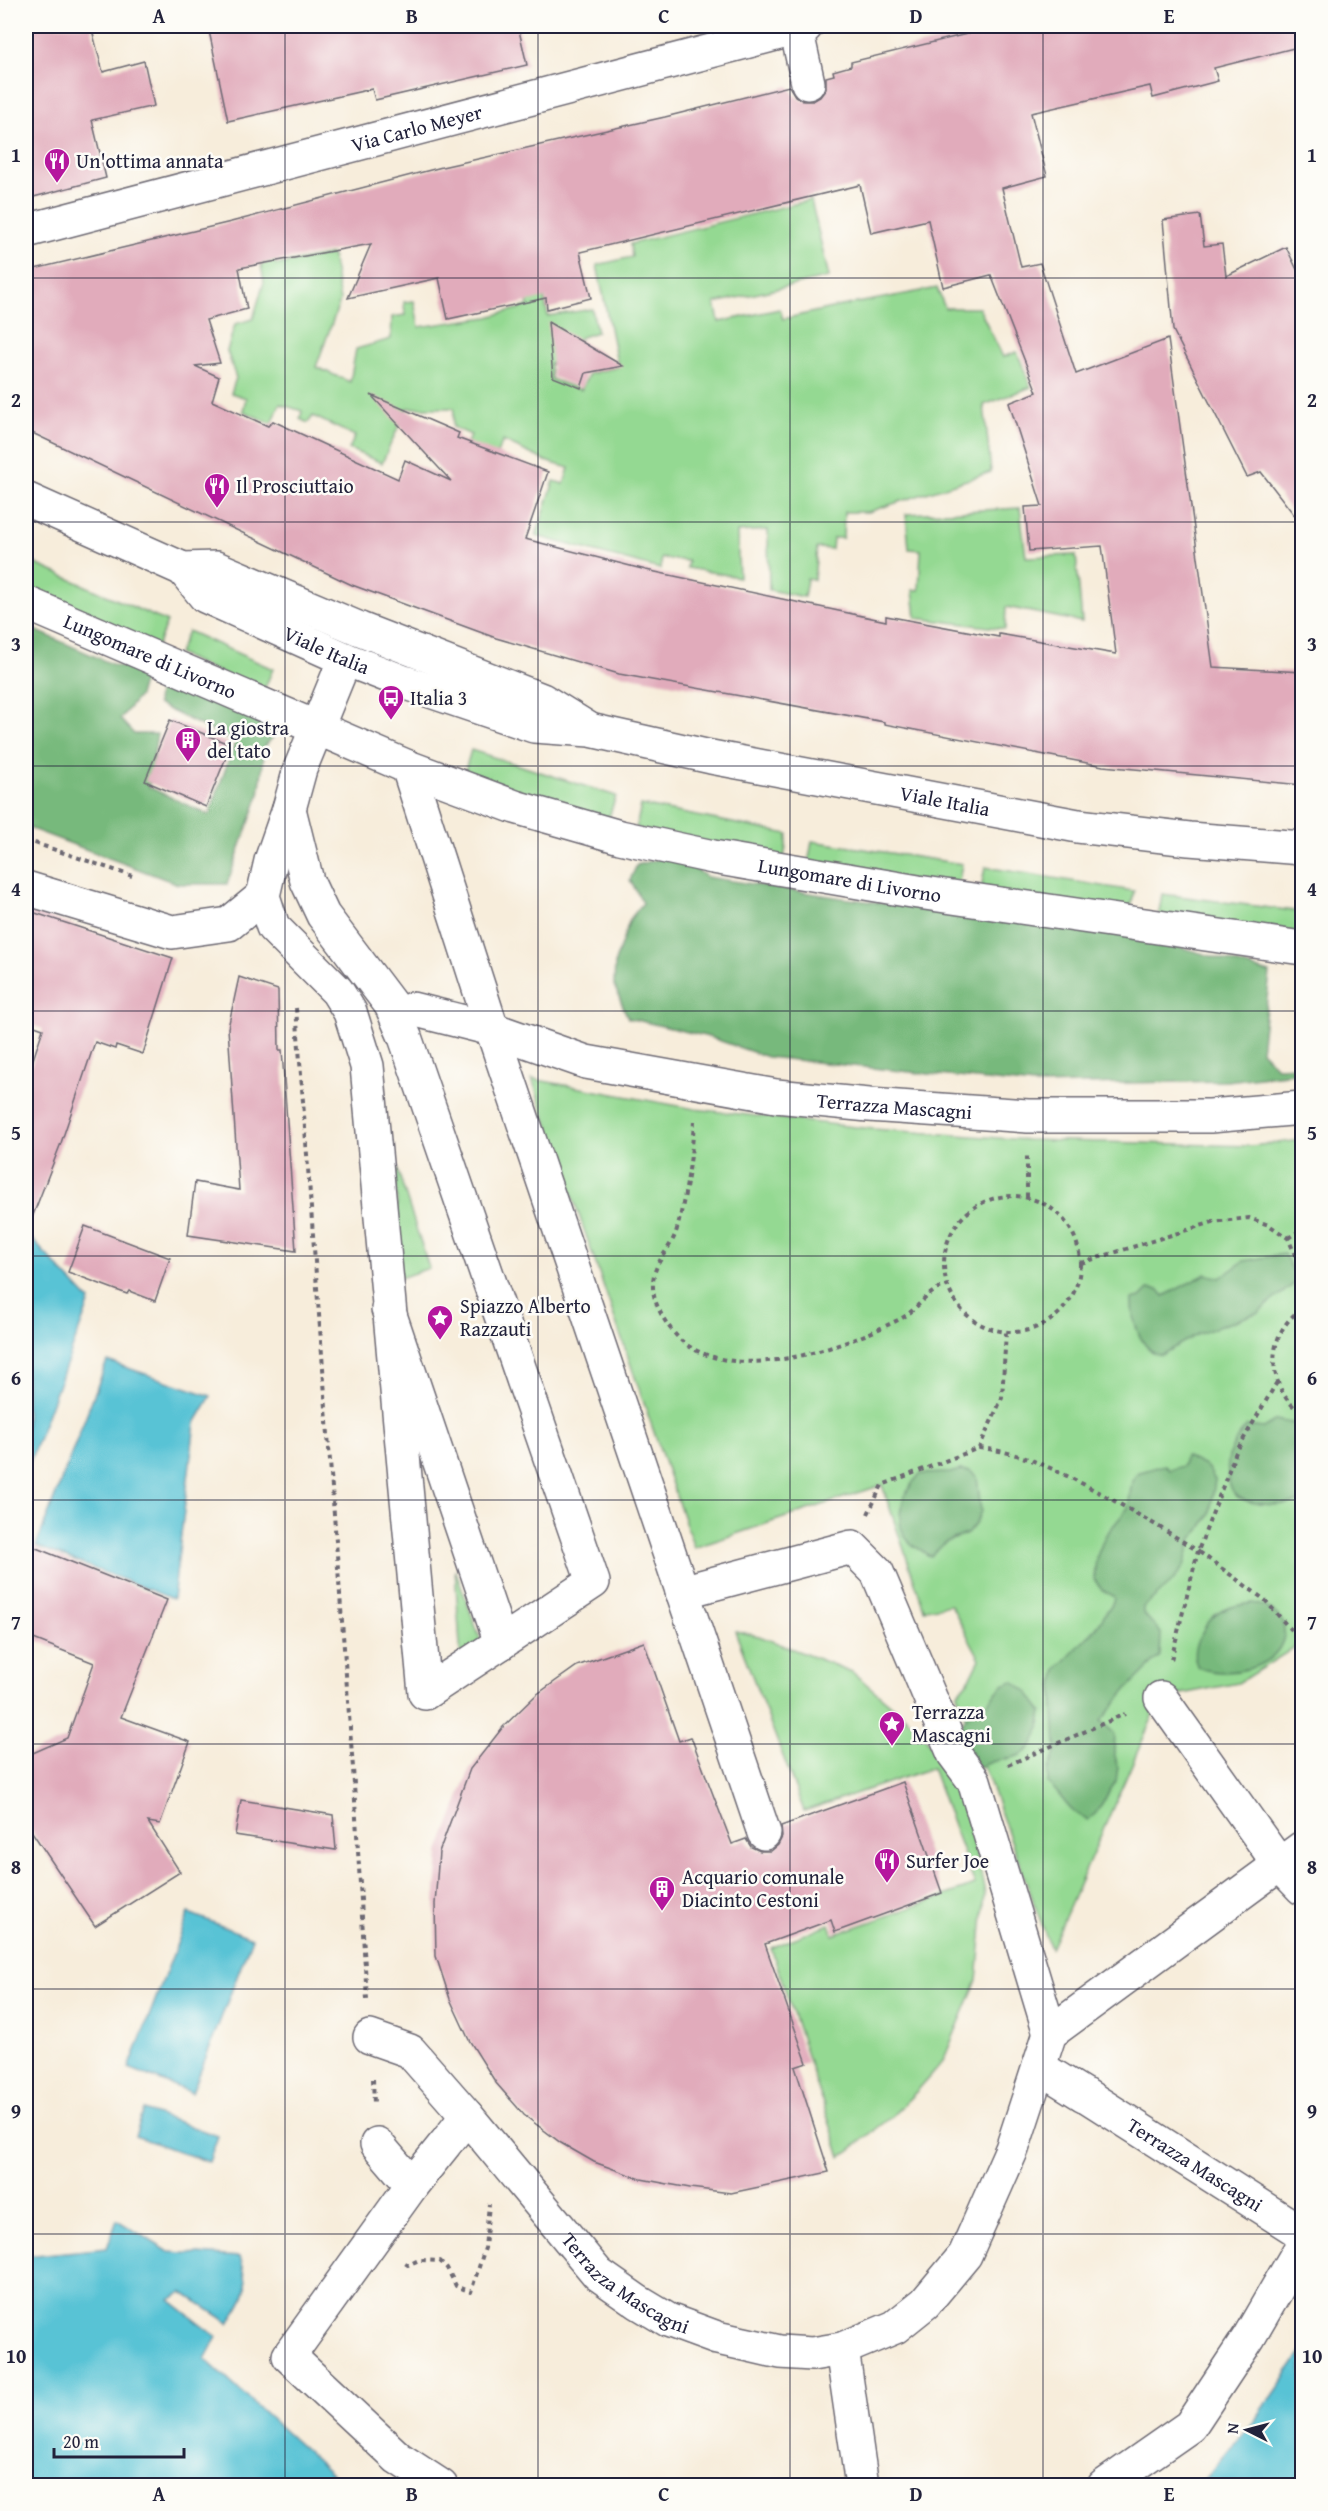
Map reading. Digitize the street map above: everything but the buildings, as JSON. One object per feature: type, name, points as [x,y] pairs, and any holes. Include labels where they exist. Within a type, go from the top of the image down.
[{"type":"street","points":[[801,27],[808,83]]},
{"type":"street","name":"Via Carlo Meyer","points":[[26,231],[801,27]]},
{"type":"street","name":"Viale Italia","points":[[26,499],[183,568],[216,568],[360,629],[542,700],[590,730]]},
{"type":"street","name":"Viale Italia","points":[[183,568],[205,596],[345,659],[534,726],[590,730],[669,749],[1078,826],[1188,839],[1302,848]]},
{"type":"street","name":"Lungomare di Livorno","points":[[26,603],[408,767],[515,807],[620,837],[712,857],[918,892],[1302,948]]},
{"type":"street","points":[[289,809],[307,882],[323,915],[391,1005],[409,1023],[593,1582],[425,1693],[367,1066],[350,1012],[337,991],[273,927],[263,896],[271,861],[300,769],[345,659]]},
{"type":"street","points":[[408,767],[492,1029],[764,1833]]},
{"type":"street","points":[[26,888],[172,932],[229,924],[263,896]]},
{"type":"street","points":[[273,927],[296,938],[308,939],[318,930],[323,915]]},
{"type":"street","name":"Terrazza Mascagni","points":[[409,1023],[492,1029],[586,1062],[776,1096],[869,1105],[1028,1116],[1210,1116],[1302,1108]]},
{"type":"street","points":[[388,1309],[501,1643]]},
{"type":"street","points":[[682,1592],[852,1547],[877,1572],[954,1754],[974,1780],[1050,2033],[1290,1856]]},
{"type":"street","points":[[1161,1698],[1290,1856],[1302,1888]]},
{"type":"street","name":"Terrazza Mascagni","points":[[370,2037],[411,2051],[454,2133],[598,2274],[668,2320],[717,2338],[780,2352],[812,2354],[842,2349],[895,2327],[925,2303],[965,2255],[1005,2166],[1050,2033]]},
{"type":"street","name":"Terrazza Mascagni","points":[[1039,2067],[1302,2233]]},
{"type":"street","points":[[441,2486],[398,2458],[289,2356],[412,2185],[454,2133]]},
{"type":"street","points":[[377,2144],[412,2185]]},
{"type":"street","points":[[1104,2486],[1190,2426],[1249,2337],[1302,2246]]},
{"type":"street","points":[[842,2349],[861,2482]]},
{"type":"path","points":[[26,840],[134,876]]},
{"type":"path","points":[[296,999],[353,1768],[373,2086]]},
{"type":"path","points":[[698,1082],[693,1140],[676,1232],[657,1263],[652,1289],[660,1310],[674,1335],[707,1356],[751,1362],[796,1358],[841,1345],[903,1318],[937,1288],[948,1285]]},
{"type":"path","points":[[1007,1196],[1027,1197],[1059,1214],[1070,1228],[1078,1245],[1080,1263],[1077,1286],[1066,1306],[1050,1322],[1029,1330],[1006,1332],[987,1328],[970,1318],[956,1303],[948,1285],[944,1265],[947,1244],[955,1226],[969,1211],[987,1200],[1007,1196]]},
{"type":"path","points":[[1080,1263],[1213,1222],[1249,1218],[1269,1225],[1288,1238],[1300,1266],[1302,1281]]},
{"type":"path","points":[[1288,1238],[1302,1229]]},
{"type":"path","points":[[1302,1309],[1287,1323],[1278,1336],[1274,1367],[1277,1382],[1285,1396],[1302,1413]]},
{"type":"path","points":[[979,1448],[1002,1398],[1006,1332]]},
{"type":"path","points":[[974,1780],[1161,1698],[1198,1551],[1236,1452],[1277,1382]]},
{"type":"path","points":[[852,1547],[882,1485],[979,1448],[1005,1450],[1030,1458],[1131,1508],[1198,1551],[1265,1600],[1302,1642]]},
{"type":"path","points":[[408,2265],[419,2260],[440,2262],[447,2268],[456,2286],[471,2292],[485,2248],[489,2201]]},
{"type":"green space","points":[[811,200],[829,277],[715,303],[719,322],[780,309],[783,319],[937,288],[945,308],[979,308],[1003,357],[1017,352],[1031,387],[984,405],[991,472],[868,512],[844,512],[843,538],[833,538],[832,549],[817,548],[814,580],[807,579],[804,597],[769,590],[768,530],[737,532],[739,577],[687,568],[688,561],[662,558],[660,569],[536,536],[554,481],[564,484],[569,468],[548,462],[503,441],[491,465],[462,452],[471,435],[453,427],[454,408],[407,408],[382,463],[349,449],[355,436],[313,416],[308,423],[300,419],[302,411],[280,404],[272,424],[243,411],[246,398],[231,393],[236,378],[227,351],[235,324],[253,319],[264,282],[261,264],[275,260],[276,265],[332,254],[340,301],[316,367],[350,382],[356,349],[391,339],[392,317],[405,315],[404,302],[414,301],[419,327],[488,317],[528,306],[523,275],[538,271],[548,316],[592,309],[597,332],[579,338],[587,369],[550,363],[551,379],[581,390],[589,374],[618,367],[597,265],[632,257],[630,244]]},
{"type":"green space","points":[[1020,508],[1026,557],[1076,555],[1082,622],[1006,607],[1005,629],[916,618],[913,590],[919,590],[921,550],[909,549],[906,514]]},
{"type":"green space","points":[[27,560],[167,622],[157,646],[26,588]]},
{"type":"green space","points":[[26,626],[114,665],[146,671],[139,696],[120,719],[134,734],[157,734],[149,787],[209,815],[235,742],[157,704],[159,678],[257,712],[280,729],[265,746],[259,795],[227,884],[178,884],[26,827]]},
{"type":"green space","points":[[188,631],[273,669],[263,692],[178,654]]},
{"type":"green space","points":[[471,750],[616,796],[608,820],[464,774]]},
{"type":"green space","points":[[641,805],[788,834],[784,858],[636,828]]},
{"type":"green space","points":[[812,841],[962,864],[958,888],[808,864]]},
{"type":"green space","points":[[675,854],[707,877],[842,898],[1145,937],[1270,973],[1261,1051],[1277,1067],[1302,1066],[1302,1072],[1227,1081],[1034,1085],[767,1057],[709,1037],[628,1018],[614,985],[615,962],[630,919],[643,903],[630,880],[637,865]]},
{"type":"green space","points":[[985,867],[1134,891],[1130,914],[981,889]]},
{"type":"green space","points":[[1162,894],[1302,912],[1302,937],[1158,918]]},
{"type":"green space","points":[[532,1079],[695,1109],[873,1129],[1027,1140],[1251,1146],[1302,1140],[1302,1643],[1238,1683],[1161,1698],[1051,1949],[957,1694],[971,1677],[980,1659],[951,1605],[924,1609],[882,1485],[694,1548]]},
{"type":"green space","points":[[395,1162],[429,1268],[400,1278]]},
{"type":"green space","points":[[1284,1254],[1298,1280],[1259,1312],[1196,1335],[1161,1355],[1147,1347],[1142,1341],[1135,1324],[1132,1299],[1140,1297],[1148,1289],[1159,1290],[1164,1296],[1206,1274],[1220,1278],[1244,1261]]},
{"type":"green space","points":[[1276,1420],[1296,1424],[1302,1430],[1302,1501],[1270,1505],[1253,1503],[1236,1496],[1230,1486],[1228,1465],[1230,1451],[1247,1426],[1263,1428]]},
{"type":"green space","points":[[1185,1456],[1207,1467],[1215,1480],[1210,1513],[1200,1530],[1192,1538],[1184,1566],[1172,1582],[1143,1607],[1143,1613],[1161,1633],[1160,1656],[1127,1689],[1101,1721],[1115,1734],[1114,1753],[1118,1766],[1116,1781],[1096,1813],[1088,1820],[1075,1813],[1048,1783],[1048,1773],[1056,1750],[1053,1689],[1057,1669],[1096,1628],[1113,1602],[1114,1597],[1102,1590],[1094,1579],[1096,1559],[1105,1536],[1128,1508],[1132,1481],[1137,1473],[1164,1465],[1169,1470],[1183,1466]]},
{"type":"green space","points":[[960,1470],[970,1471],[977,1477],[981,1511],[976,1523],[967,1534],[946,1542],[929,1556],[909,1542],[903,1533],[900,1513],[903,1502],[913,1482],[920,1474],[950,1473]]},
{"type":"green space","points":[[455,1569],[482,1644],[461,1662]]},
{"type":"green space","points":[[1253,1603],[1272,1610],[1279,1617],[1284,1629],[1280,1648],[1272,1657],[1248,1669],[1222,1672],[1198,1667],[1194,1655],[1195,1648],[1200,1636],[1215,1615],[1228,1608]]},
{"type":"green space","points":[[735,1631],[759,1636],[852,1672],[921,1730],[967,1805],[985,1893],[977,1980],[943,2061],[891,2117],[841,2157],[771,1948],[829,1924],[833,1935],[975,1885],[932,1768],[804,1811]]},
{"type":"green space","points":[[1013,1681],[1028,1692],[1042,1712],[1037,1737],[1029,1749],[1023,1753],[985,1764],[979,1768],[960,1741],[963,1720],[987,1703],[1003,1685]]},
{"type":"water","points":[[26,1233],[90,1301],[26,1472]]},
{"type":"water","points":[[107,1361],[211,1396],[195,1423],[173,1599],[36,1546]]},
{"type":"water","points":[[189,1913],[252,1938],[192,2093],[129,2068]]},
{"type":"water","points":[[144,2110],[218,2136],[209,2162],[135,2136]]},
{"type":"water","points":[[117,2220],[169,2252],[240,2257],[246,2278],[246,2292],[229,2323],[182,2292],[170,2300],[217,2337],[205,2359],[344,2485],[26,2485],[26,2256],[107,2248]]},
{"type":"water","points":[[1302,2352],[1302,2485],[1199,2485],[1256,2419]]},
{"type":"place","name":"Un'ottima annata","points":[[57,184]]},
{"type":"place","name":"Il Prosciuttaio","points":[[217,509]]},
{"type":"place","name":"Italia 3","points":[[391,721]]},
{"type":"place","name":"La giostra del tato","points":[[188,763]]},
{"type":"place","name":"Spiazzo Alberto Razzauti","points":[[440,1341]]},
{"type":"place","name":"Terrazza Mascagni","points":[[892,1747]]},
{"type":"place","name":"Surfer Joe","points":[[887,1884]]},
{"type":"place","name":"Acquario comunale Diacinto Cestoni","points":[[662,1912]]}]
